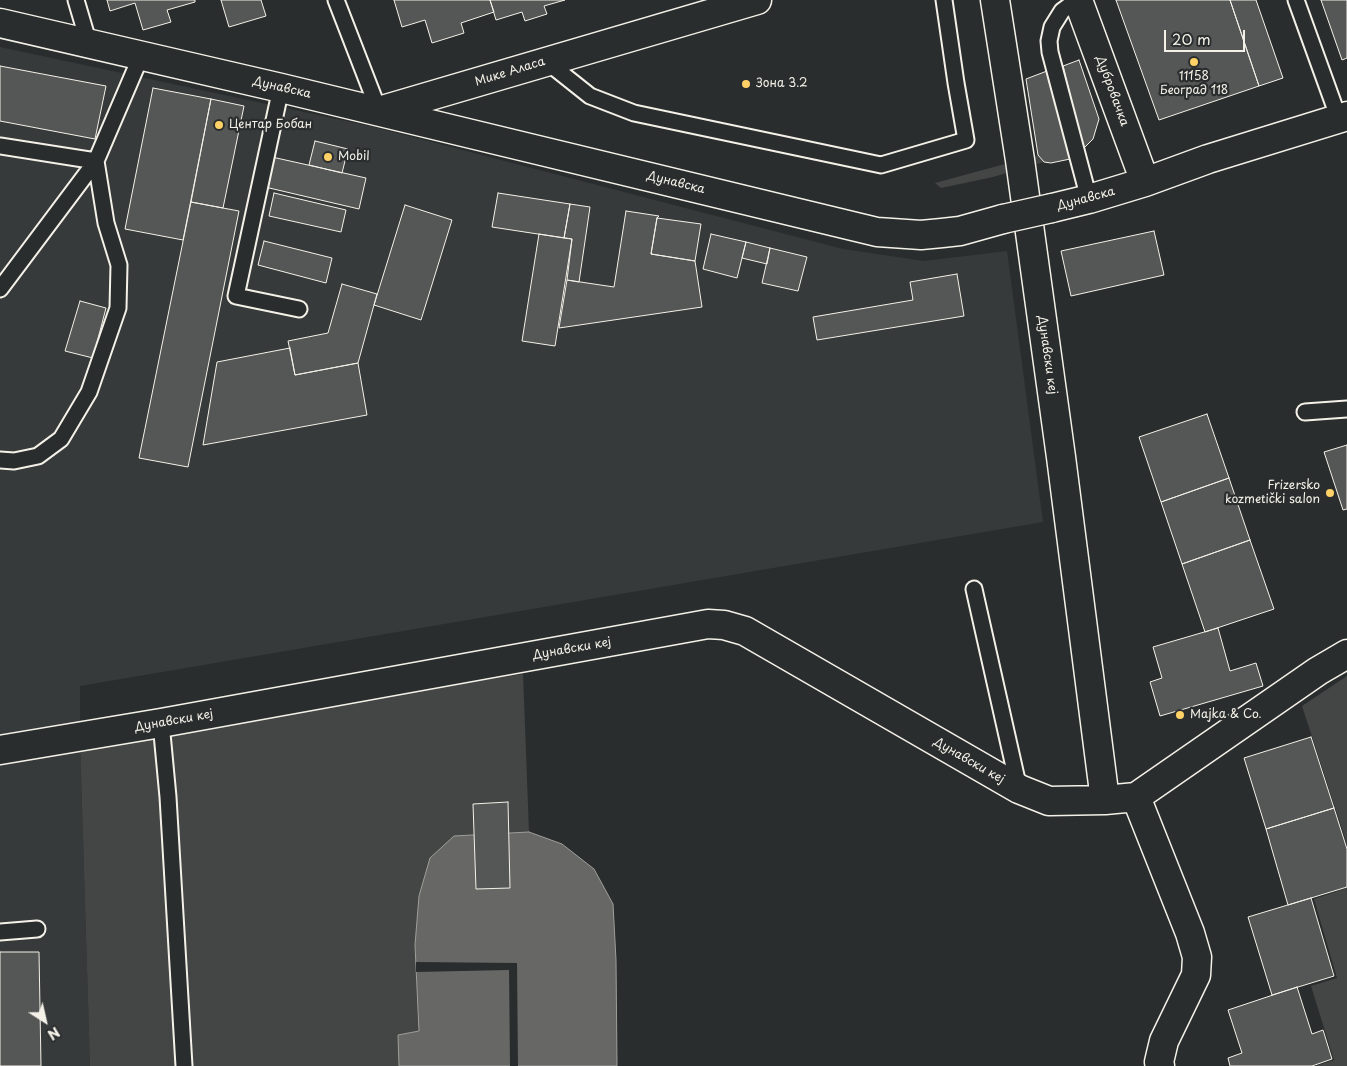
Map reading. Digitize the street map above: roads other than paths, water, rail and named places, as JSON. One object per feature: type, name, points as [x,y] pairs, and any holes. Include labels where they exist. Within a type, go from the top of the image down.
[{"type":"street","name":"Мике Аласа","points":[[379,111],[757,0]]},
{"type":"street","name":"Дунавски кеј","points":[[995,0],[1020,160],[1060,448],[1105,800]]},
{"type":"street","name":"Дубровачка","points":[[1078,0],[1144,182]]},
{"type":"street","name":"Дунавска","points":[[0,23],[379,111],[877,232],[921,235],[960,231],[1089,199],[1208,159],[1343,117]]},
{"type":"street","name":"Дунавски кеј","points":[[0,750],[161,723],[708,624],[724,625],[745,631],[1019,790],[1049,801],[1105,800],[1136,797],[1302,682],[1347,654]]},
{"type":"street","points":[[1136,797],[1190,933],[1197,957],[1196,975],[1164,1041],[1159,1062],[1160,1066]]},
{"type":"lane","points":[[76,0],[89,44]]},
{"type":"lane","points":[[336,0],[379,111]]},
{"type":"lane","points":[[546,61],[590,96],[634,113],[881,165],[966,140],[944,0]]},
{"type":"lane","points":[[1078,0],[1062,11],[1052,27],[1049,41],[1050,52],[1089,199]]},
{"type":"lane","points":[[1296,0],[1343,117]]},
{"type":"lane","points":[[0,289],[96,161],[141,56]]},
{"type":"lane","points":[[281,88],[236,296],[299,309]]},
{"type":"lane","points":[[0,146],[96,161]]},
{"type":"lane","points":[[0,460],[14,462],[38,456],[61,439],[89,392],[118,308],[119,266],[106,223],[96,161]]},
{"type":"lane","points":[[1305,412],[1347,409]]},
{"type":"lane","points":[[974,589],[1019,790]]},
{"type":"lane","points":[[161,723],[168,797],[184,1066]]},
{"type":"lane","points":[[0,932],[37,929]]},
{"type":"place","name":"11158 Београд 118","points":[[1194,62]]},
{"type":"place","name":"Зона 3.2","points":[[746,84]]},
{"type":"place","name":"Центар Бобан","points":[[219,125]]},
{"type":"place","name":"Mobil","points":[[328,157]]},
{"type":"place","name":"Frizersko kozmetički salon","points":[[1330,493]]},
{"type":"place","name":"Majka & Co.","points":[[1180,715]]}]
